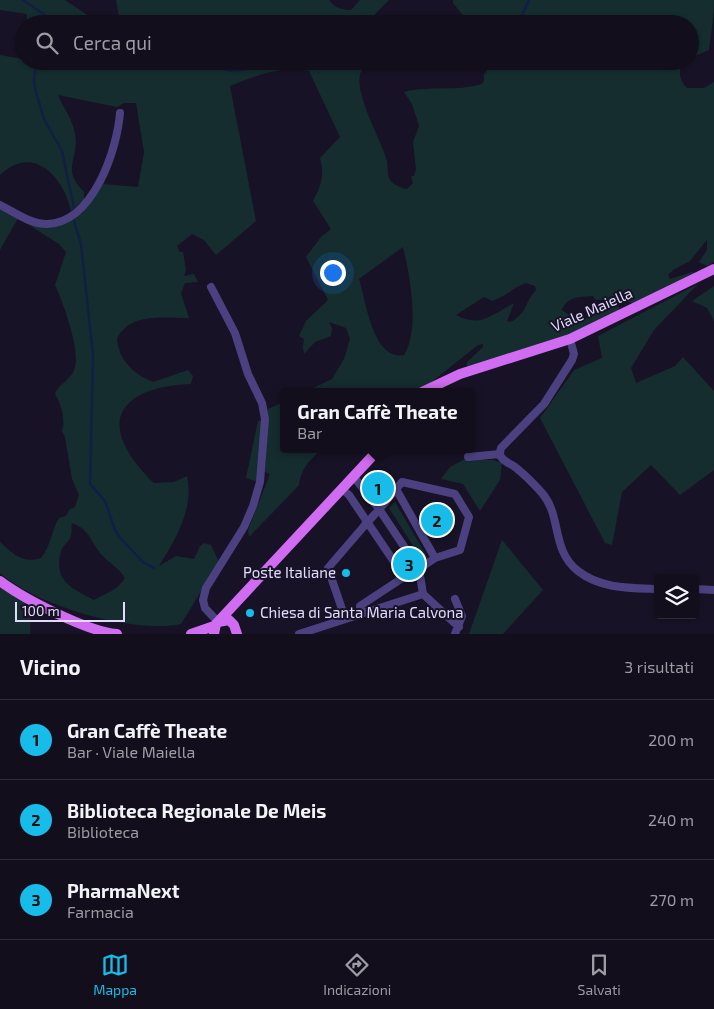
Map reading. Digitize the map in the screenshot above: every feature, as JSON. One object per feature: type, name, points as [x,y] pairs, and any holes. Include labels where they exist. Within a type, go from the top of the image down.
[{"type":"main road","name":"Viale Maiella","points":[[430,388],[462,373],[570,339],[714,270]]},
{"type":"main road","points":[[216,627],[375,453]]},
{"type":"main road","points":[[0,582],[14,592],[74,620],[100,630],[118,634]]},
{"type":"main road","points":[[235,631],[241,598]]},
{"type":"main road","points":[[191,634],[216,627],[227,620],[235,631]]},
{"type":"street","points":[[0,206],[32,221],[46,224],[58,222],[75,212],[94,191],[107,170],[119,128],[120,113]]},
{"type":"street","points":[[211,288],[235,333],[248,374],[262,403],[265,419],[260,482],[253,506],[247,522],[204,594],[205,608],[216,627]]},
{"type":"street","points":[[570,339],[574,354],[572,360],[544,404],[501,448],[500,454],[502,459],[519,470],[544,494],[553,516],[564,558],[578,572],[597,582],[618,588],[654,588]]},
{"type":"street","points":[[468,457],[500,454]]},
{"type":"street","points":[[354,477],[377,512],[420,569],[423,594],[457,630],[462,616],[455,599]]},
{"type":"street","points":[[345,618],[328,568],[402,482],[455,494],[469,517],[460,550],[435,558],[420,569]]},
{"type":"street","points":[[342,489],[349,496],[404,577],[360,606],[362,612]]},
{"type":"street","points":[[396,489],[435,558]]},
{"type":"street","points":[[699,589],[714,591]]},
{"type":"street","points":[[299,634],[362,612],[423,594]]},
{"type":"green space","points":[[0,0],[65,0],[88,15],[27,15],[0,10]]},
{"type":"green space","points":[[116,0],[329,0],[339,8],[351,10],[360,0],[389,0],[375,15],[119,15]]},
{"type":"green space","points":[[453,0],[714,0],[709,50],[699,54],[699,15],[463,15],[453,3]]},
{"type":"green space","points":[[0,55],[15,58],[15,70],[279,70],[230,86],[256,221],[216,255],[204,240],[192,234],[177,246],[180,252],[183,252],[186,270],[184,276],[194,274],[198,282],[185,283],[181,293],[189,318],[148,318],[138,320],[123,330],[117,339],[118,347],[124,360],[134,371],[146,379],[153,382],[188,370],[193,376],[191,384],[154,389],[137,397],[124,409],[120,418],[122,439],[127,449],[140,468],[154,483],[174,482],[187,476],[189,488],[186,512],[172,545],[159,566],[176,556],[194,559],[200,546],[204,543],[211,545],[219,562],[181,624],[161,626],[138,625],[86,615],[37,596],[16,585],[0,573],[0,542],[14,554],[24,559],[35,560],[41,558],[47,549],[59,518],[66,516],[69,510],[75,507],[79,495],[72,479],[65,437],[62,431],[62,412],[55,394],[73,371],[76,359],[70,326],[55,285],[66,252],[59,244],[18,218],[60,224],[98,191],[103,184],[138,187],[144,152],[136,103],[124,103],[117,107],[58,95],[74,129],[76,142],[72,163],[73,177],[84,192],[84,200],[71,211],[62,187],[45,168],[35,163],[24,162],[12,166],[0,175]],"holes":[[[72,523],[87,533],[102,555],[125,578],[115,588],[94,600],[71,587],[62,577],[59,561],[61,551],[70,537]]]},
{"type":"green space","points":[[299,70],[362,70],[359,78],[363,101],[384,152],[389,178],[396,185],[407,189],[413,183],[411,176],[414,176],[416,169],[413,142],[419,126],[412,104],[404,92],[423,89],[463,88],[482,84],[484,74],[487,70],[680,70],[682,82],[687,88],[704,88],[714,82],[714,262],[707,266],[699,262],[707,250],[707,240],[690,261],[673,270],[668,275],[670,279],[692,272],[698,273],[639,304],[611,299],[596,300],[593,296],[579,297],[571,300],[564,305],[562,310],[573,318],[588,318],[602,306],[610,304],[619,307],[619,314],[567,339],[467,367],[467,362],[483,347],[483,344],[478,345],[424,388],[313,388],[332,379],[344,359],[350,339],[346,328],[329,322],[332,328],[331,336],[315,342],[304,354],[304,339],[299,336],[306,321],[328,300],[306,257],[321,237],[331,229],[313,201],[321,180],[320,158],[340,137],[309,71]],"holes":[[[403,247],[411,287],[412,332],[404,355],[393,354],[385,349],[372,328],[359,279]],[[526,283],[535,286],[536,290],[520,315],[511,322],[507,321],[514,303],[479,320],[464,319],[456,315],[484,297],[492,301]]]},
{"type":"green space","points":[[0,210],[18,218],[0,250]]},
{"type":"green space","points":[[698,284],[654,330],[631,368],[636,383],[675,366],[683,357],[714,391],[714,470],[680,495],[651,465],[622,492],[612,545],[605,543],[540,418],[574,370],[602,358],[598,336]]},
{"type":"green space","points":[[714,286],[714,321],[707,308],[692,301]]},
{"type":"green space","points":[[280,404],[280,453],[318,453],[307,464],[301,474],[299,485],[249,537],[248,530],[270,474],[265,472],[268,409]]},
{"type":"green space","points":[[263,420],[258,482],[246,478],[258,421]]},
{"type":"green space","points":[[463,460],[493,460],[502,463],[500,480],[480,511],[463,484],[441,479],[450,467]]},
{"type":"green space","points":[[395,502],[429,560],[424,563],[389,508]]},
{"type":"green space","points":[[502,540],[543,590],[503,634],[469,634]]},
{"type":"green space","points":[[0,585],[35,608],[31,607],[30,634],[0,634]]},
{"type":"waterway","points":[[23,0],[45,15]]},
{"type":"waterway","points":[[522,15],[529,0]]},
{"type":"waterway","points":[[35,70],[34,82],[36,92],[44,119],[62,151],[74,208]]},
{"type":"waterway","points":[[228,70],[240,70]]},
{"type":"waterway","points":[[74,221],[81,244],[93,355],[90,484],[105,501],[115,530],[121,539],[143,562],[154,568]]},
{"type":"place","name":"Gran Caffè Theate","points":[[378,488]]},
{"type":"place","name":"Biblioteca Regionale De Meis","points":[[437,520]]},
{"type":"place","name":"PharmaNext","points":[[409,564]]},
{"type":"place","name":"Poste Italiane","points":[[346,573]]},
{"type":"place","name":"Chiesa di Santa Maria Calvona","points":[[250,613]]}]
